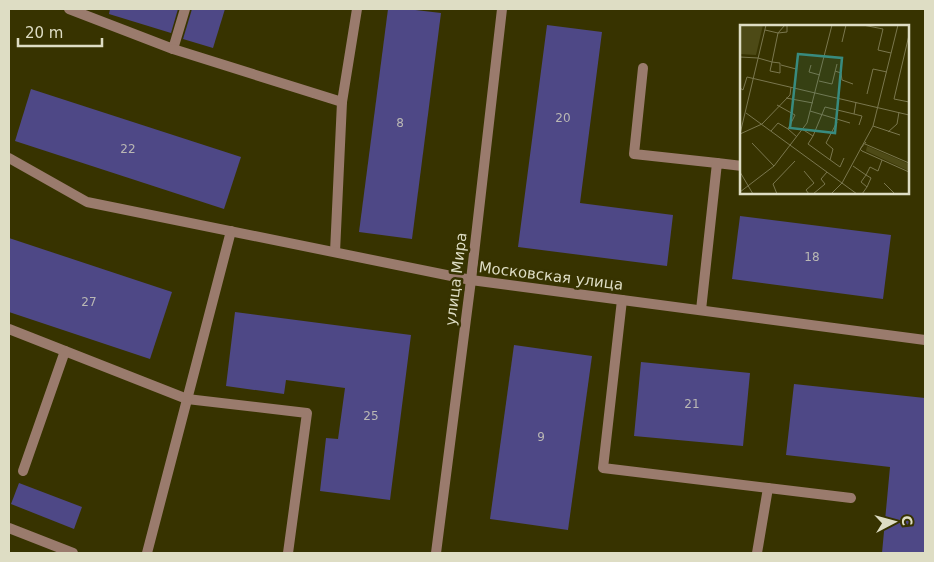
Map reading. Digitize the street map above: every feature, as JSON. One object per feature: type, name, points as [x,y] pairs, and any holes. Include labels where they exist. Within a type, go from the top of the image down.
[{"type":"street","points":[[69,9],[173,49],[342,102]]},
{"type":"street","points":[[173,49],[185,9]]},
{"type":"street","points":[[335,252],[342,102],[357,9]]},
{"type":"street","name":"улица Мира","points":[[436,553],[471,280],[502,9]]},
{"type":"street","points":[[643,68],[634,154],[740,166]]},
{"type":"street","name":"Московская улица","points":[[9,158],[88,202],[471,280],[925,340]]},
{"type":"street","points":[[700,310],[717,163]]},
{"type":"street","points":[[146,553],[231,232]]},
{"type":"street","points":[[622,300],[603,468],[851,498]]},
{"type":"street","points":[[9,330],[187,399],[307,413],[288,553]]},
{"type":"street","points":[[23,471],[64,351]]},
{"type":"street","points":[[757,553],[768,488]]},
{"type":"street","points":[[9,528],[73,553]]},
{"type":"building","points":[[110,9],[178,9],[171,33],[109,14]]},
{"type":"building","points":[[192,9],[225,9],[213,48],[183,39]]},
{"type":"building","points":[[388,9],[441,13],[412,239],[359,232]]},
{"type":"building","points":[[547,25],[602,32],[580,203],[673,215],[667,266],[518,247]]},
{"type":"building","points":[[31,89],[241,157],[224,209],[15,141]]},
{"type":"building","points":[[740,216],[891,235],[883,299],[732,279]]},
{"type":"building","points":[[9,238],[172,292],[150,359],[9,312]]},
{"type":"building","points":[[235,312],[411,335],[390,500],[320,491],[326,438],[338,439],[345,388],[286,380],[284,394],[226,386]]},
{"type":"building","points":[[514,345],[592,356],[568,530],[490,519]]},
{"type":"building","points":[[641,362],[750,373],[743,446],[634,436]]},
{"type":"building","points":[[794,384],[925,398],[925,553],[882,553],[890,467],[786,455]]},
{"type":"building","points":[[19,483],[82,507],[74,529],[11,504]]}]
